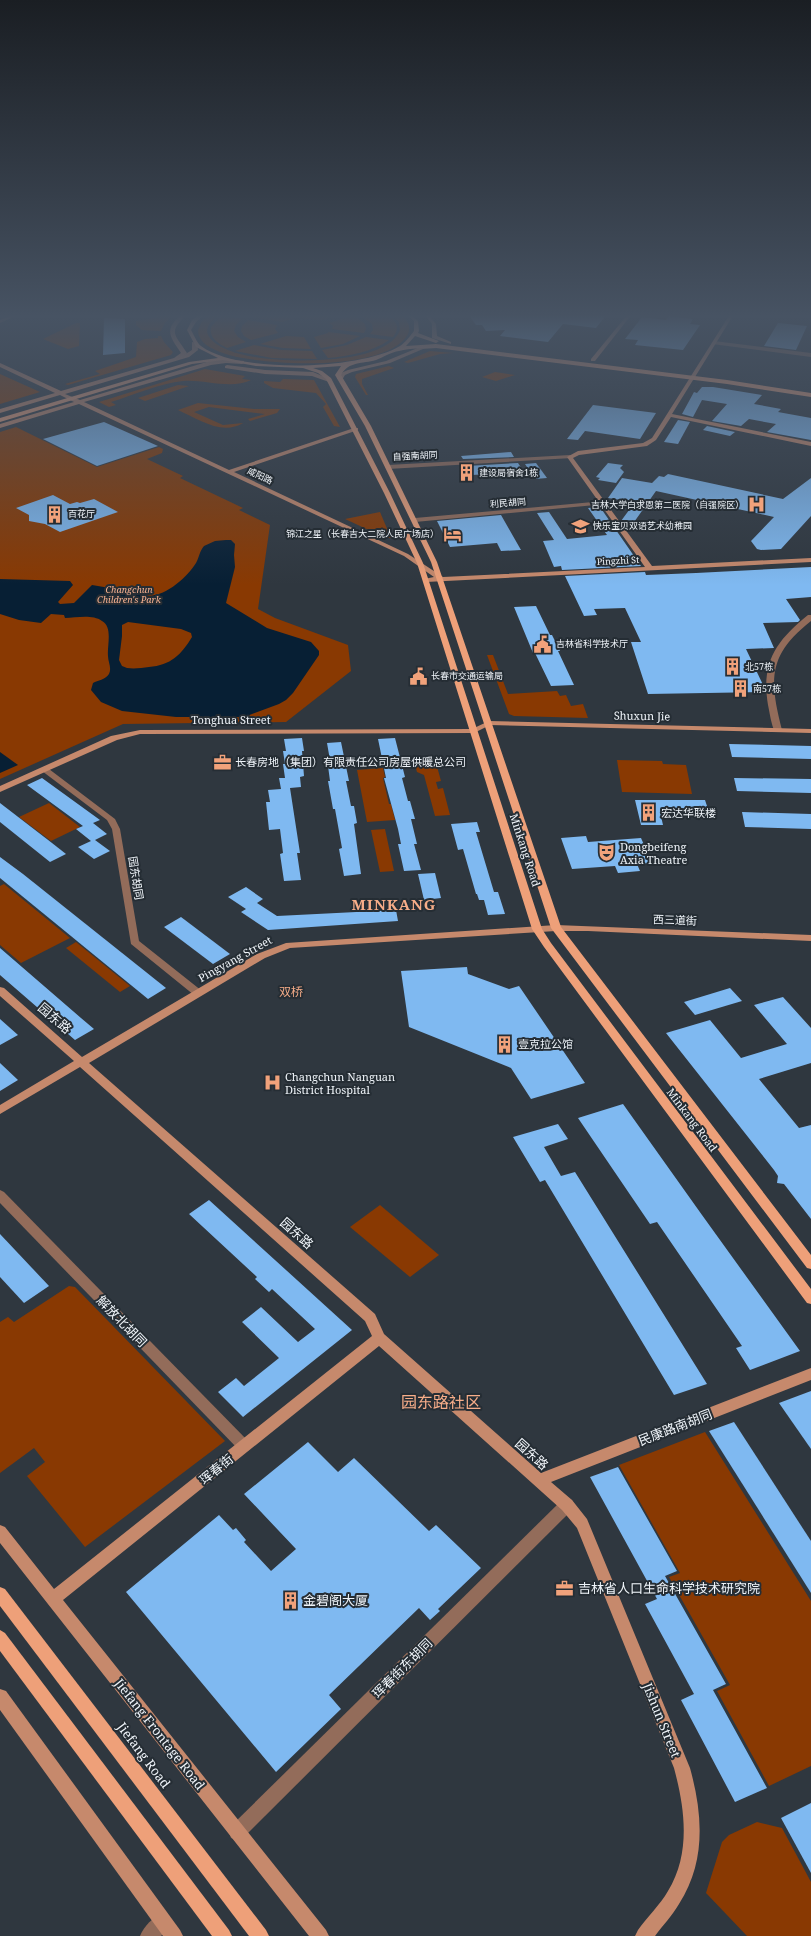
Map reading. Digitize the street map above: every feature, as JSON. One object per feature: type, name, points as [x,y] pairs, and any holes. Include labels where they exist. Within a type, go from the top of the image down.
[{"type":"main road","points":[[0,416],[43,404]]},
{"type":"main road","points":[[0,420],[48,404]]},
{"type":"main road","name":"Minkang Road","points":[[342,404],[400,516],[420,563],[537,929],[547,945],[811,1299]]},
{"type":"main road","name":"Minkang Road","points":[[355,404],[368,426],[415,520],[441,579],[556,928],[811,1264]]},
{"type":"main road","name":"Jiefang Road","points":[[0,1594],[260,1936]]},
{"type":"main road","points":[[0,1638],[222,1936]]},
{"type":"street","points":[[0,411],[22,404]]},
{"type":"street","points":[[0,426],[72,404]]},
{"type":"street","name":"咸阳路","points":[[85,404],[394,549],[420,563],[441,579]]},
{"type":"street","points":[[650,568],[570,457],[578,453],[645,445],[654,439],[676,404]]},
{"type":"street","points":[[669,415],[811,444]]},
{"type":"street","points":[[229,472],[356,430]]},
{"type":"street","name":"自强南胡同","points":[[388,467],[570,457]]},
{"type":"street","name":"利民胡同","points":[[415,520],[604,504]]},
{"type":"street","name":"Pingzhi St","points":[[426,580],[811,560]]},
{"type":"street","points":[[778,730],[770,698],[769,676],[778,652],[787,638],[811,617]]},
{"type":"street","name":"Shuxun Jie","points":[[474,731],[489,723],[811,731]]},
{"type":"street","name":"Tonghua Street","points":[[0,789],[114,738],[140,732],[474,731]]},
{"type":"street","name":"园东胡同","points":[[45,769],[111,819],[116,829],[134,942],[198,993]]},
{"type":"street","name":"西三道街","points":[[537,929],[611,929],[811,938]]},
{"type":"street","name":"Pingyang Street","points":[[0,1110],[266,954],[290,945],[537,929]]},
{"type":"street","name":"园东路","points":[[0,990],[370,1318],[379,1338],[568,1505]]},
{"type":"street","name":"解放北胡同","points":[[0,1195],[244,1446]]},
{"type":"street","name":"珲春街","points":[[53,1599],[379,1338]]},
{"type":"street","name":"民康路南胡同","points":[[539,1480],[811,1374]]},
{"type":"street","name":"珲春街东胡同","points":[[237,1832],[568,1505]]},
{"type":"street","name":"Jishun Street","points":[[568,1505],[582,1524],[682,1768],[690,1794],[693,1820],[693,1843],[687,1871],[674,1897],[644,1936]]},
{"type":"street","name":"Jiefang Frontage Road","points":[[0,1532],[320,1936]]},
{"type":"street","points":[[0,1697],[174,1936]]},
{"type":"street","points":[[149,1936],[163,1922]]},
{"type":"green space","points":[[104,404],[116,405],[109,407]]},
{"type":"green space","points":[[194,404],[211,404],[254,409],[280,409],[277,413],[250,421],[248,419],[265,414],[209,407],[194,412],[223,425],[243,423],[235,427],[227,428],[210,425],[178,410]]},
{"type":"green space","points":[[327,404],[340,427],[334,426],[323,407]]},
{"type":"green space","name":"Changchun Children's Park","points":[[16,427],[97,467],[159,447],[163,449],[162,453],[147,459],[183,476],[180,478],[243,508],[239,510],[270,525],[258,609],[275,618],[348,645],[351,671],[286,722],[123,724],[0,779],[0,432]]},
{"type":"green space","points":[[380,512],[391,538],[386,538],[345,519]]},
{"type":"green space","points":[[487,655],[493,655],[508,694],[557,691],[560,696],[566,695],[571,706],[583,704],[588,718],[514,716],[509,714]]},
{"type":"green space","points":[[435,759],[441,781],[436,782],[438,789],[443,788],[450,815],[435,816],[424,775],[417,772],[414,761]]},
{"type":"green space","points":[[617,760],[662,761],[663,764],[686,765],[692,794],[622,792]]},
{"type":"green space","points":[[383,768],[385,777],[383,778],[389,804],[391,804],[395,820],[367,822],[357,770]]},
{"type":"green space","points":[[49,803],[80,827],[51,841],[19,817]]},
{"type":"green space","points":[[385,829],[394,871],[380,872],[371,830]]},
{"type":"green space","points":[[4,884],[70,938],[21,963],[0,945],[0,886]]},
{"type":"green space","points":[[76,942],[130,986],[120,992],[66,948]]},
{"type":"green space","points":[[380,1205],[439,1255],[410,1277],[350,1227]]},
{"type":"green space","points":[[69,1286],[75,1287],[225,1441],[85,1547],[27,1476],[45,1462],[34,1448],[0,1473],[0,1322],[8,1317],[14,1322]]},
{"type":"green space","points":[[705,1432],[811,1601],[811,1766],[769,1786],[717,1691],[730,1685],[669,1577],[680,1573],[619,1465]]},
{"type":"green space","points":[[757,1822],[782,1828],[811,1882],[811,1936],[747,1936],[706,1893],[722,1842],[729,1835]]},
{"type":"water","points":[[231,540],[235,544],[235,567],[226,603],[267,628],[311,642],[319,651],[319,655],[293,693],[286,700],[244,717],[176,717],[122,711],[101,702],[91,690],[93,683],[106,678],[110,672],[108,656],[109,637],[107,627],[102,621],[84,617],[65,618],[64,615],[51,614],[41,623],[19,620],[0,614],[0,579],[70,581],[73,585],[58,602],[60,604],[74,603],[92,585],[139,593],[146,596],[155,595],[163,593],[186,576],[196,563],[204,546],[215,541]],"holes":[[[128,622],[181,629],[191,633],[192,637],[184,649],[175,658],[157,666],[141,668],[127,668],[122,666],[119,660],[122,625]]]},
{"type":"water","points":[[0,752],[18,765],[0,773]]},
{"type":"building","points":[[687,404],[700,404],[693,417],[682,414]]},
{"type":"building","points":[[727,404],[756,404],[781,409],[778,412],[811,418],[811,440],[767,432],[776,424],[749,419],[741,426],[712,421]]},
{"type":"building","points":[[593,405],[656,413],[640,439],[585,431],[578,440],[567,439]]},
{"type":"building","points":[[678,420],[690,422],[678,444],[664,442]]},
{"type":"building","points":[[104,422],[158,446],[97,466],[43,439]]},
{"type":"building","points":[[707,426],[735,432],[730,436],[703,430]]},
{"type":"building","points":[[511,452],[514,457],[463,459],[461,456]]},
{"type":"building","points":[[518,463],[524,472],[472,475],[467,466]]},
{"type":"building","points":[[536,463],[547,478],[535,479],[525,464]]},
{"type":"building","points":[[608,463],[623,465],[620,468],[624,472],[616,483],[598,480],[600,478],[596,477]]},
{"type":"building","points":[[668,474],[783,499],[811,478],[811,516],[781,549],[761,550],[757,549],[751,541],[774,517],[656,491],[632,525],[622,523],[621,521],[635,502],[608,498],[622,478],[652,483],[659,476],[664,477]]},
{"type":"building","name":"百花厅","points":[[53,495],[70,504],[94,499],[118,512],[60,532],[45,524],[29,521],[29,515],[16,508]]},
{"type":"building","points":[[600,507],[641,566],[562,570],[561,566],[554,567],[543,541],[554,540],[537,513],[549,512],[567,539],[607,535],[588,508]]},
{"type":"building","points":[[501,515],[521,550],[501,551],[497,543],[450,547],[437,521]]},
{"type":"building","points":[[811,567],[811,597],[786,599],[800,620],[798,622],[763,623],[774,648],[746,649],[765,689],[762,689],[764,692],[648,694],[631,642],[641,642],[625,608],[594,609],[597,615],[584,616],[565,576],[645,572],[646,575]]},
{"type":"building","name":"吉林省科学技术厅","points":[[536,606],[550,635],[552,635],[560,651],[558,651],[574,685],[551,686],[535,653],[533,653],[514,607]]},
{"type":"building","points":[[302,738],[304,751],[302,751],[304,776],[300,777],[301,787],[290,788],[300,853],[297,853],[301,880],[284,881],[280,854],[283,853],[280,829],[269,830],[266,802],[270,802],[268,790],[281,789],[279,778],[285,778],[283,751],[286,751],[284,739]]},
{"type":"building","points":[[395,738],[405,777],[402,778],[408,801],[410,801],[415,819],[411,819],[417,844],[414,844],[421,870],[404,871],[398,844],[401,844],[398,829],[384,778],[386,778],[378,739]]},
{"type":"building","points":[[341,742],[349,781],[346,781],[351,806],[354,806],[357,823],[354,824],[361,874],[344,876],[339,849],[342,848],[328,781],[330,781],[328,766],[331,766],[327,743]]},
{"type":"building","points":[[729,744],[811,746],[811,759],[732,757]]},
{"type":"building","points":[[42,778],[100,820],[93,823],[107,834],[95,840],[110,851],[94,859],[78,847],[91,841],[76,829],[83,826],[27,785]]},
{"type":"building","points":[[734,778],[811,779],[811,793],[737,791]]},
{"type":"building","name":"宏达华联楼","points":[[635,800],[705,800],[709,812],[660,812],[663,825],[641,825]]},
{"type":"building","points":[[0,803],[66,854],[50,862],[0,822]]},
{"type":"building","points":[[742,812],[811,814],[811,829],[745,827]]},
{"type":"building","points":[[477,822],[480,832],[476,832],[494,892],[498,892],[505,914],[488,915],[484,900],[479,900],[476,894],[463,849],[458,850],[451,824]]},
{"type":"building","name":"Dongbeifeng Axia Theatre","points":[[586,836],[588,842],[641,838],[652,863],[637,864],[640,871],[618,873],[615,866],[572,869],[561,838]]},
{"type":"building","points":[[0,857],[166,988],[148,999],[0,878]]},
{"type":"building","points":[[435,873],[441,898],[424,900],[418,874]]},
{"type":"building","points":[[246,887],[263,899],[257,903],[277,916],[396,910],[398,921],[268,930],[241,912],[246,909],[228,897]]},
{"type":"building","points":[[181,917],[230,954],[213,964],[164,927]]},
{"type":"building","points":[[0,948],[94,1029],[75,1040],[0,975]]},
{"type":"building","name":"壹克拉公馆","points":[[467,967],[468,974],[509,989],[519,986],[585,1083],[531,1099],[511,1068],[409,1027],[401,971]]},
{"type":"building","points":[[730,988],[742,1001],[695,1015],[684,1002]]},
{"type":"building","points":[[783,997],[811,1028],[811,1063],[759,1079],[799,1128],[811,1125],[811,1219],[784,1184],[777,1183],[778,1176],[774,1170],[666,1033],[710,1020],[741,1058],[787,1044],[754,1005]]},
{"type":"building","points":[[0,1019],[18,1035],[0,1045]]},
{"type":"building","points":[[0,1063],[18,1080],[0,1091]]},
{"type":"building","points":[[623,1104],[800,1351],[750,1370],[736,1348],[742,1346],[657,1222],[650,1224],[578,1118]]},
{"type":"building","points":[[558,1124],[568,1139],[544,1147],[561,1176],[575,1172],[707,1384],[674,1395],[545,1180],[540,1182],[513,1137]]},
{"type":"building","points":[[209,1200],[352,1330],[243,1417],[218,1392],[236,1378],[244,1386],[279,1358],[242,1322],[261,1307],[298,1342],[315,1329],[272,1289],[269,1292],[255,1279],[257,1277],[189,1214]]},
{"type":"building","points":[[0,1234],[49,1286],[24,1303],[0,1277]]},
{"type":"building","points":[[811,1391],[811,1449],[779,1403]]},
{"type":"building","points":[[734,1422],[811,1541],[811,1593],[709,1431]]},
{"type":"building","name":"金碧阁大厦","points":[[308,1442],[338,1472],[354,1458],[429,1531],[436,1525],[481,1568],[438,1609],[440,1611],[430,1620],[419,1608],[329,1695],[341,1709],[276,1772],[126,1592],[219,1515],[233,1530],[236,1528],[246,1540],[244,1542],[271,1571],[296,1549],[244,1494]]},
{"type":"building","points":[[618,1467],[677,1571],[665,1576],[726,1684],[713,1690],[767,1788],[735,1802],[681,1700],[694,1694],[645,1604],[657,1599],[590,1477]]},
{"type":"building","points":[[811,1803],[811,1873],[781,1818]]},
{"type":"place","name":"建设局宿舍1栋","points":[[466,473]]},
{"type":"place","name":"吉林大学白求恩第二医院（自强院区）","points":[[757,505]]},
{"type":"place","name":"百花厅","points":[[55,514]]},
{"type":"place","name":"快乐宝贝双语艺术幼稚园","points":[[580,526]]},
{"type":"place","name":"锦江之星（长春吉大二院人民广场店）","points":[[452,534]]},
{"type":"place","name":"吉林省科学技术厅","points":[[543,644]]},
{"type":"place","name":"北57栋","points":[[732,667]]},
{"type":"place","name":"长春市交通运输局","points":[[418,676]]},
{"type":"place","name":"南57栋","points":[[740,689]]},
{"type":"place","name":"长春房地（集团）有限责任公司房屋供暖总公司","points":[[222,762]]},
{"type":"place","name":"宏达华联楼","points":[[648,813]]},
{"type":"place","name":"Dongbeifeng Axia Theatre","points":[[607,853]]},
{"type":"place","name":"壹克拉公馆","points":[[505,1044]]},
{"type":"place","name":"Changchun Nanguan District Hospital","points":[[272,1083]]},
{"type":"place","name":"吉林省人口生命科学技术研究院","points":[[565,1588]]},
{"type":"place","name":"金碧阁大厦","points":[[290,1600]]},
{"type":"district","name":"MINKANG","points":[[394,905]]},
{"type":"district","name":"双桥","points":[[291,992]]},
{"type":"district","name":"园东路社区","points":[[441,1402]]}]
